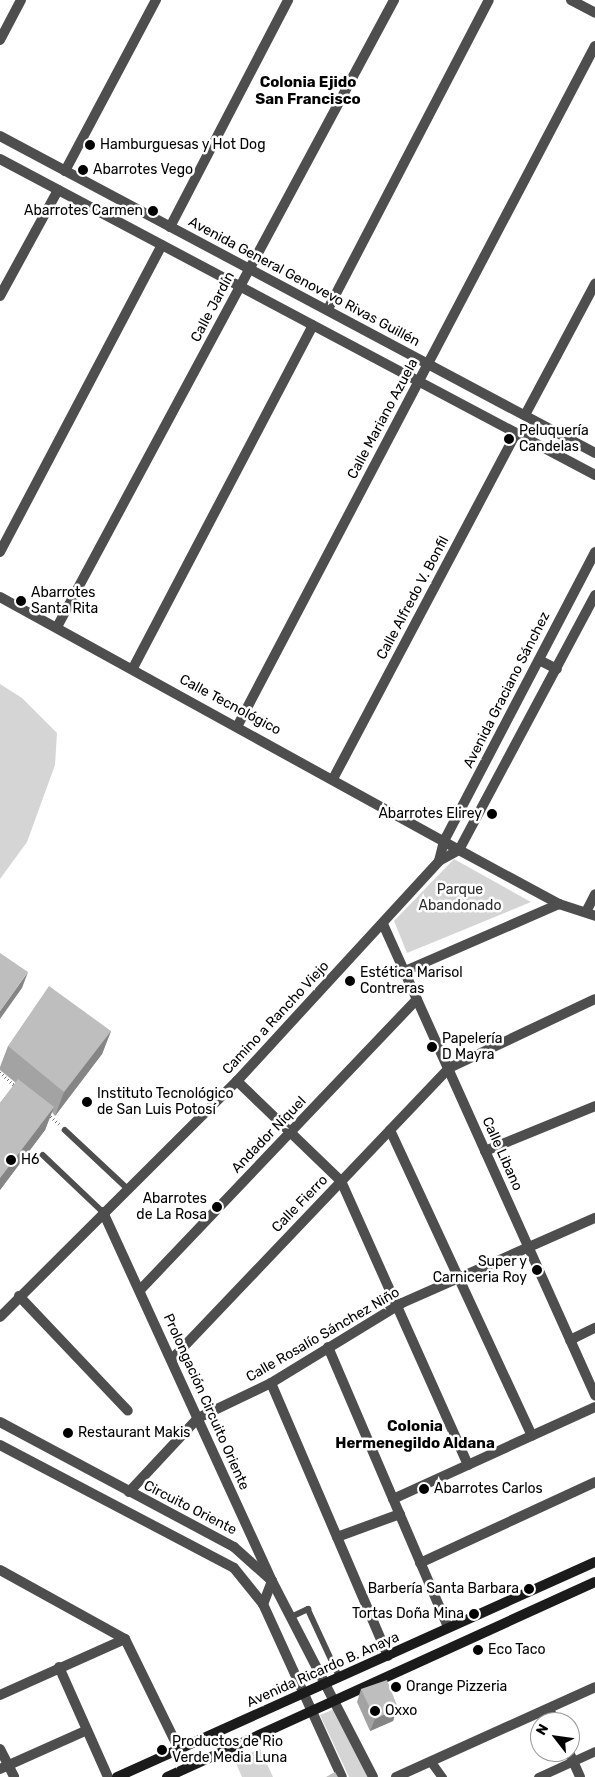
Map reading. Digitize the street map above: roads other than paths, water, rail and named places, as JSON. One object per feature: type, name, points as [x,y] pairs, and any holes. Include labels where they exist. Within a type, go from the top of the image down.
[{"type":"main road","name":"Avenida Ricardo B. Anaya","points":[[117,1777],[328,1684],[448,1627],[595,1562]]},
{"type":"main road","points":[[167,1777],[595,1582]]},
{"type":"street","points":[[0,40],[21,0]]},
{"type":"street","points":[[65,170],[156,0]]},
{"type":"street","points":[[170,227],[288,0]]},
{"type":"street","name":"Calle Jardín","points":[[57,627],[394,0]]},
{"type":"street","points":[[328,309],[489,0]]},
{"type":"street","points":[[571,0],[595,13]]},
{"type":"street","name":"Calle Mariano Azuela","points":[[238,725],[595,46]]},
{"type":"street","name":"Avenida General Genovevo Rivas Guillén","points":[[0,136],[328,309],[595,453]]},
{"type":"street","points":[[0,159],[595,475]]},
{"type":"street","points":[[0,296],[58,190]]},
{"type":"street","points":[[0,552],[162,245]]},
{"type":"street","points":[[525,415],[595,284]]},
{"type":"street","points":[[133,668],[313,325]]},
{"type":"street","name":"Calle Alfredo V. Bonfil","points":[[334,777],[516,433]]},
{"type":"street","name":"Avenida Graciano Sánchez","points":[[444,841],[595,552]]},
{"type":"street","points":[[459,850],[595,595]]},
{"type":"street","name":"Calle Tecnológico","points":[[0,597],[334,777],[459,850],[559,904],[590,914]]},
{"type":"street","points":[[539,660],[557,669]]},
{"type":"street","name":"Camino a Rancho Viejo","points":[[439,860],[444,841]]},
{"type":"street","name":"Camino a Rancho Viejo","points":[[0,1317],[236,1081],[383,924],[439,860],[459,850]]},
{"type":"street","points":[[590,914],[595,894]]},
{"type":"street","points":[[405,971],[559,904]]},
{"type":"street","name":"Calle Libano","points":[[383,924],[595,1395]]},
{"type":"street","name":"Andador Níquel","points":[[141,1289],[417,999]]},
{"type":"street","points":[[449,1068],[595,999]]},
{"type":"street","name":"Calle Fierro","points":[[172,1359],[449,1068]]},
{"type":"street","points":[[236,1081],[341,1181],[395,1308],[468,1465]]},
{"type":"street","points":[[485,1151],[595,1106]]},
{"type":"street","points":[[390,1130],[461,1278],[532,1436]]},
{"type":"street","name":"Prolongación Circuito Oriente","points":[[103,1212],[141,1289],[272,1581]]},
{"type":"street","name":"Calle Rosalío Sánchez Niño","points":[[129,1492],[198,1418],[271,1383],[395,1308],[595,1218]]},
{"type":"street","points":[[19,1296],[128,1411]]},
{"type":"street","points":[[570,1340],[595,1328]]},
{"type":"street","points":[[328,1347],[448,1627]]},
{"type":"street","points":[[271,1383],[388,1656]]},
{"type":"street","points":[[393,1499],[595,1407]]},
{"type":"street","name":"Circuito Oriente","points":[[0,1422],[234,1547],[272,1581],[328,1684],[373,1777]]},
{"type":"street","points":[[0,1445],[234,1568],[263,1604],[342,1777]]},
{"type":"street","points":[[420,1563],[595,1482]]},
{"type":"street","points":[[337,1537],[400,1514]]},
{"type":"street","points":[[190,1545],[200,1529]]},
{"type":"street","points":[[0,1570],[125,1639],[179,1749]]},
{"type":"street","points":[[263,1604],[272,1581]]},
{"type":"street","points":[[0,1695],[125,1639]]},
{"type":"street","points":[[59,1667],[108,1777]]},
{"type":"street","points":[[396,1777],[595,1687]]},
{"type":"street","points":[[4,1767],[87,1730]]},
{"type":"street","points":[[0,1749],[4,1767],[14,1777]]},
{"type":"street","points":[[580,1754],[595,1751]]},
{"type":"street","points":[[432,1762],[442,1777]]},
{"type":"street","points":[[538,1777],[561,1762]]},
{"type":"street","points":[[573,1762],[580,1777]]},
{"type":"lane","points":[[66,1130],[128,1189]]},
{"type":"lane","points":[[44,1155],[103,1212]]},
{"type":"lane","points":[[291,1617],[308,1609],[340,1678]]},
{"type":"place","name":"Hamburguesas y Hot Dog","points":[[90,145]]},
{"type":"place","name":"Abarrotes Vego","points":[[83,170]]},
{"type":"place","name":"Abarrotes Carmen","points":[[153,211]]},
{"type":"place","name":"Peluquería Candelas","points":[[509,439]]},
{"type":"place","name":"Abarrotes Santa Rita","points":[[21,601]]},
{"type":"place","name":"Abarrotes Elirey","points":[[492,814]]},
{"type":"place","name":"Estética Marisol Contreras","points":[[350,981]]},
{"type":"place","name":"Papelería D Mayra","points":[[432,1047]]},
{"type":"place","name":"Instituto Tecnológico de San Luis Potosí","points":[[87,1102]]},
{"type":"place","name":"H6","points":[[11,1160]]},
{"type":"place","name":"Abarrotes de La Rosa","points":[[217,1207]]},
{"type":"place","name":"Super y Carniceria Roy","points":[[537,1270]]},
{"type":"place","name":"Restaurant Makis","points":[[68,1433]]},
{"type":"place","name":"Abarrotes Carlos","points":[[424,1489]]},
{"type":"place","name":"Barbería Santa Barbara","points":[[529,1589]]},
{"type":"place","name":"Tortas Doña Mina","points":[[474,1614]]},
{"type":"place","name":"Eco Taco","points":[[478,1650]]},
{"type":"place","name":"Orange Pizzeria","points":[[396,1687]]},
{"type":"place","name":"Oxxo","points":[[375,1711]]},
{"type":"place","name":"Productos de Rio Verde Media Luna","points":[[162,1750]]},
{"type":"district","name":"Colonia Ejido San Francisco","points":[[308,90]]},
{"type":"district","name":"Colonia Hermenegildo Aldana","points":[[415,1434]]},
{"type":"park label","name":"Parque Abandonado","points":[[460,898]]}]
